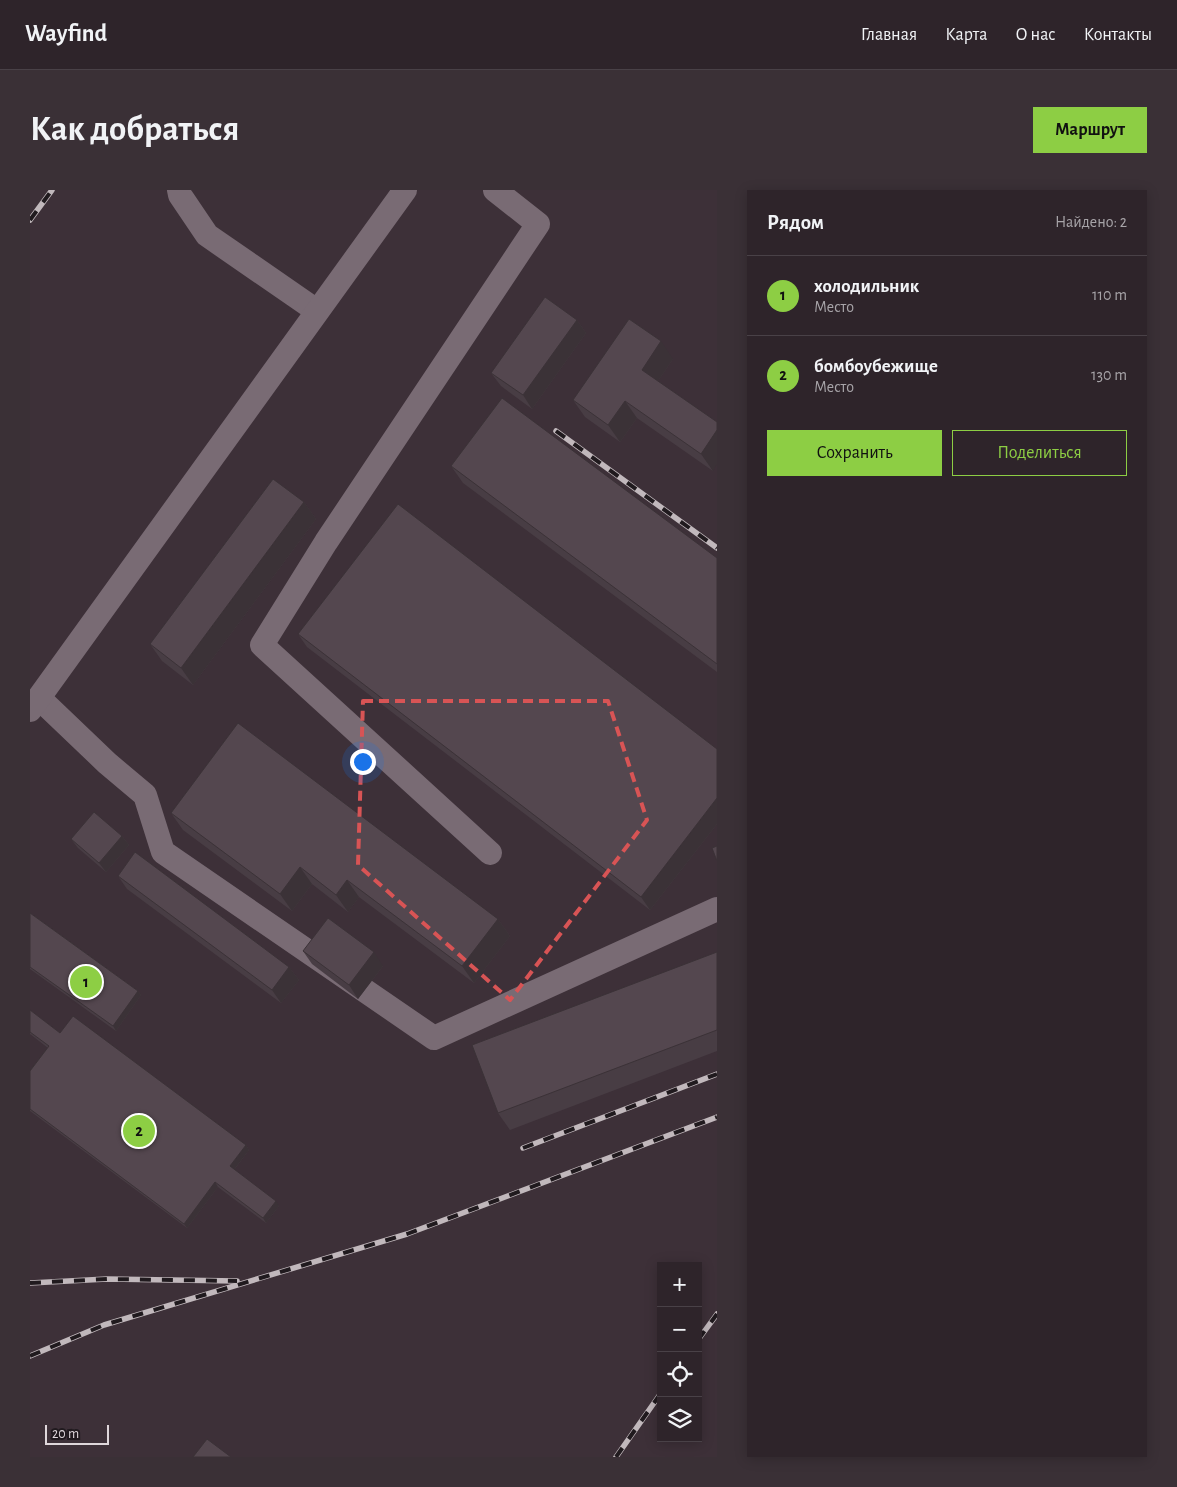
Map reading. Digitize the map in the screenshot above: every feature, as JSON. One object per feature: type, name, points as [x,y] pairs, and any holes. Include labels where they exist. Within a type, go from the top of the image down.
[{"type":"lane","points":[[179,190],[180,195],[207,235],[316,311]]},
{"type":"lane","points":[[405,190],[34,704],[145,795],[163,852],[434,1038],[717,909]]},
{"type":"lane","points":[[490,853],[262,645],[332,534],[538,224],[495,190]]},
{"type":"highlighted area","points":[[363,701],[608,701],[647,820],[510,1000],[358,865]]},
{"type":"building","points":[[545,297],[577,320],[523,395],[491,373]]},
{"type":"building","points":[[629,319],[661,341],[642,370],[717,422],[717,430],[701,454],[625,401],[608,425],[573,400]]},
{"type":"building","points":[[502,398],[717,558],[717,664],[451,466]]},
{"type":"building","points":[[273,479],[304,502],[181,668],[150,644]]},
{"type":"building","points":[[398,504],[717,749],[717,798],[641,897],[298,634]]},
{"type":"building","points":[[238,723],[498,919],[462,966],[347,880],[336,895],[300,867],[280,894],[171,813]]},
{"type":"building","points":[[94,812],[122,836],[99,863],[71,839]]},
{"type":"building","points":[[717,846],[717,861],[712,848]]},
{"type":"building","points":[[135,852],[289,967],[272,990],[118,876]]},
{"type":"building","points":[[30,913],[138,991],[113,1026],[30,967]]},
{"type":"building","points":[[328,918],[374,952],[349,985],[303,951]]},
{"type":"building","points":[[717,952],[717,1030],[498,1113],[472,1045]]},
{"type":"building","points":[[30,1010],[60,1033],[73,1016],[246,1145],[230,1166],[276,1201],[263,1218],[215,1182],[184,1224],[30,1109],[30,1071],[49,1046],[30,1032]]},
{"type":"building","points":[[207,1439],[231,1457],[193,1457]]},
{"type":"railway","points":[[30,220],[52,190]]},
{"type":"railway","points":[[556,431],[717,548]]},
{"type":"railway","points":[[523,1148],[717,1074]]},
{"type":"railway","points":[[30,1356],[104,1325],[407,1234],[717,1117]]},
{"type":"railway","points":[[30,1283],[107,1279],[237,1281]]},
{"type":"railway","points":[[702,1335],[717,1314]]},
{"type":"railway","points":[[616,1457],[658,1397]]},
{"type":"place","name":"холодильник","points":[[86,982]]},
{"type":"place","name":"бомбоубежище","points":[[139,1131]]}]
